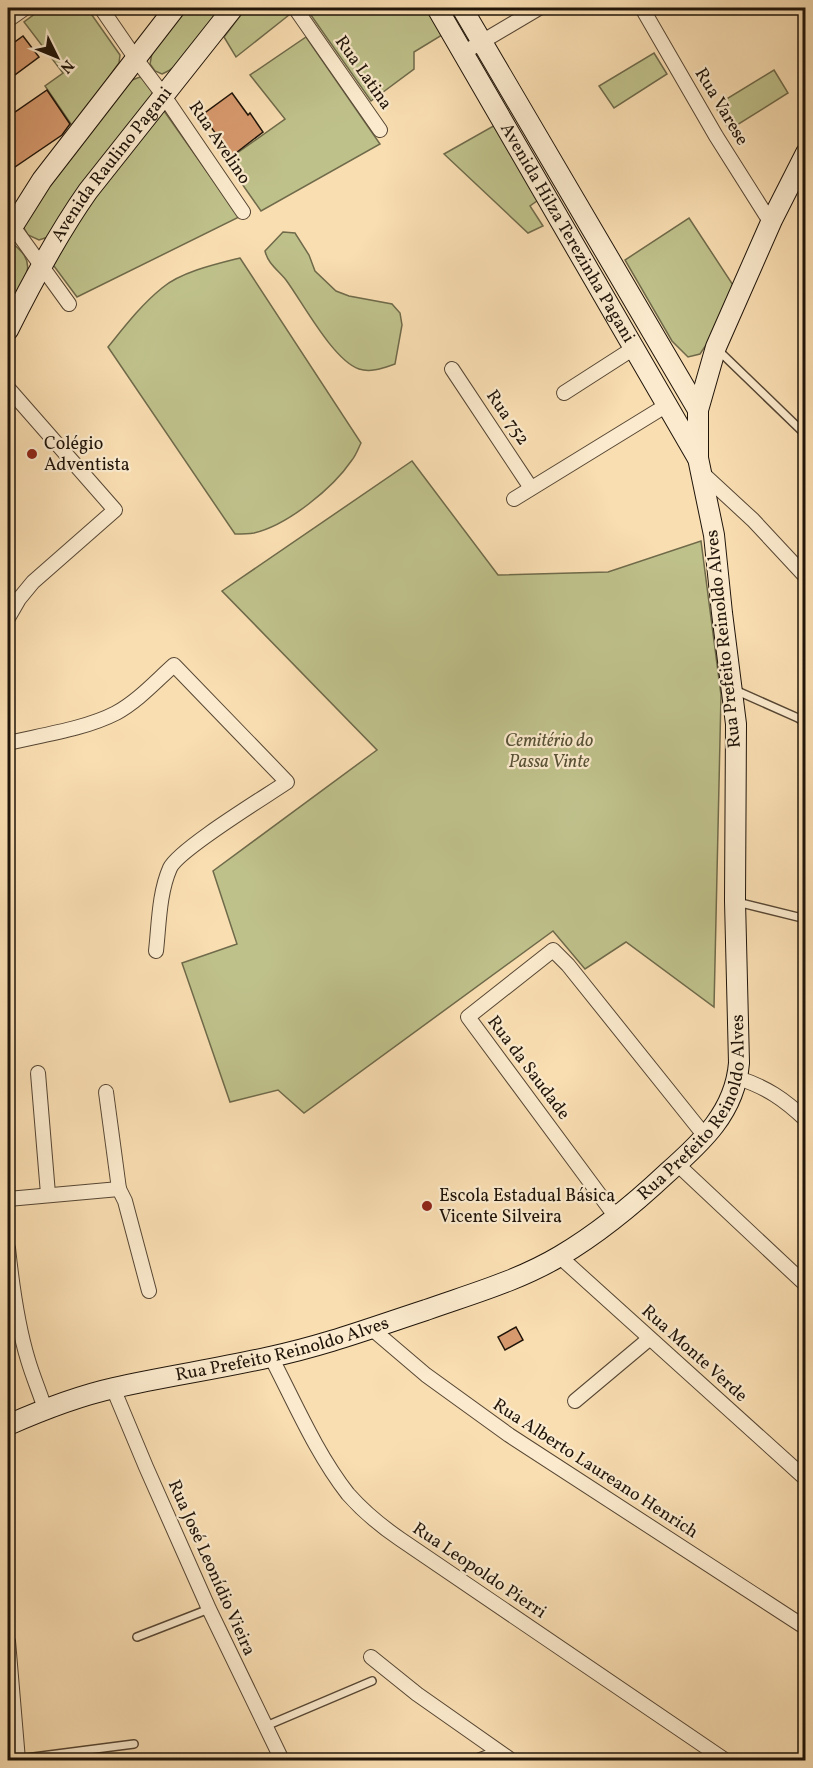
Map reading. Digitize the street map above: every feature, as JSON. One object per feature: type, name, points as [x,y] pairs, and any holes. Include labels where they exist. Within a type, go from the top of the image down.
[{"type":"main road","points":[[9,226],[175,8]]},
{"type":"main road","name":"Avenida Raulino Pagani","points":[[8,330],[40,266],[67,221],[88,191],[233,8]]},
{"type":"main road","name":"Avenida Hilza Terezinha Pagani","points":[[437,8],[700,465]]},
{"type":"main road","name":"Avenida Hilza Terezinha Pagani","points":[[462,8],[698,410]]},
{"type":"main road","points":[[663,398],[698,410],[716,348],[771,223],[806,153]]},
{"type":"main road","name":"Rua Prefeito Reinoldo Alves","points":[[8,1425],[45,1409],[113,1388],[271,1357],[372,1329],[504,1283],[559,1256],[616,1217],[677,1164],[705,1136],[728,1105],[738,1078],[740,1039],[735,901],[736,724],[714,534],[700,465],[698,410]]},
{"type":"street","points":[[8,20],[25,8]]},
{"type":"street","name":"Rua Avelino","points":[[101,8],[243,212]]},
{"type":"street","name":"Rua Latina","points":[[296,8],[380,130]]},
{"type":"street","points":[[463,52],[539,8]]},
{"type":"street","name":"Rua Varese","points":[[642,8],[716,136],[771,223]]},
{"type":"street","points":[[9,226],[69,304]]},
{"type":"street","points":[[564,393],[634,348]]},
{"type":"street","name":"Rua 752","points":[[452,369],[531,488]]},
{"type":"street","points":[[8,388],[115,510],[33,582],[19,598],[8,618]]},
{"type":"street","points":[[514,499],[599,448],[663,398]]},
{"type":"street","points":[[700,465],[806,577]]},
{"type":"street","points":[[8,743],[73,727],[115,713],[141,695],[174,664],[287,782],[189,848],[171,865],[164,887],[156,951]]},
{"type":"street","name":"Rua da Saudade","points":[[616,1217],[468,1017],[553,950],[568,965],[705,1136]]},
{"type":"street","points":[[38,1073],[48,1194]]},
{"type":"street","points":[[738,1078],[761,1086],[784,1101],[806,1120]]},
{"type":"street","points":[[106,1092],[119,1189],[125,1201],[150,1291]]},
{"type":"street","points":[[677,1164],[806,1286]]},
{"type":"street","points":[[8,1199],[119,1189]]},
{"type":"street","points":[[8,1248],[18,1322],[45,1409]]},
{"type":"street","name":"Rua Monte Verde","points":[[559,1256],[806,1479]]},
{"type":"street","name":"Rua Alberto Laureano Henrich","points":[[372,1329],[426,1375],[508,1435],[806,1629]]},
{"type":"street","points":[[575,1401],[650,1339]]},
{"type":"street","name":"Rua Leopoldo Pierri","points":[[271,1357],[333,1472],[348,1494],[371,1517],[409,1546],[725,1761]]},
{"type":"street","name":"Rua José Leonídio Vieira","points":[[113,1388],[209,1609],[282,1761]]},
{"type":"street","points":[[8,1641],[18,1760]]},
{"type":"street","points":[[372,1657],[407,1687],[506,1757]]},
{"type":"street","points":[[480,1761],[506,1757]]},
{"type":"lane","points":[[716,348],[806,435]]},
{"type":"lane","points":[[733,689],[806,723]]},
{"type":"lane","points":[[735,901],[806,919]]},
{"type":"lane","points":[[137,1637],[209,1609]]},
{"type":"lane","points":[[266,1726],[372,1681]]},
{"type":"lane","points":[[18,1760],[134,1744]]},
{"type":"green space","points":[[43,8],[87,8],[120,55],[119,63],[73,127],[45,86],[63,73],[24,22]]},
{"type":"green space","points":[[186,8],[222,8],[179,63],[162,74],[155,71],[150,64],[152,53]]},
{"type":"green space","points":[[246,8],[283,8],[289,15],[236,57],[224,37]]},
{"type":"green space","points":[[306,8],[426,8],[442,35],[414,52],[414,69],[371,101]]},
{"type":"green space","points":[[306,37],[380,144],[261,211],[226,161],[285,119],[250,75]]},
{"type":"green space","points":[[654,53],[667,74],[614,108],[599,86]]},
{"type":"green space","points":[[774,70],[788,93],[729,130],[715,106]]},
{"type":"green space","points":[[140,77],[153,93],[151,99],[48,237],[39,240],[28,235],[24,228],[27,215],[121,91],[132,80]]},
{"type":"green space","points":[[162,108],[239,217],[77,297],[48,258]]},
{"type":"green space","points":[[497,124],[541,198],[530,206],[543,226],[528,233],[444,154]]},
{"type":"green space","points":[[689,218],[733,285],[708,342],[700,354],[688,357],[672,341],[625,260]]},
{"type":"green space","points":[[283,232],[295,233],[309,255],[315,271],[336,291],[349,296],[392,304],[400,313],[402,325],[395,364],[364,370],[349,364],[339,355],[319,330],[286,280],[266,256],[265,251]]},
{"type":"green space","points":[[12,243],[24,256],[28,267],[8,311],[8,248]]},
{"type":"green space","points":[[240,258],[361,443],[344,471],[309,504],[267,529],[254,533],[235,534],[108,347],[140,309],[170,282],[199,269]]},
{"type":"green space","name":"Cemitério do Passa Vinte","points":[[412,461],[498,575],[608,572],[701,541],[721,695],[714,1007],[626,942],[585,969],[553,931],[304,1113],[278,1090],[230,1102],[182,963],[237,944],[213,871],[377,750],[222,591]]},
{"type":"building","points":[[23,36],[39,57],[8,80],[8,47]]},
{"type":"building","points":[[47,90],[70,124],[62,135],[12,169],[8,163],[8,117]]},
{"type":"building","points":[[232,93],[263,132],[232,156],[202,115]]},
{"type":"building","points":[[516,1327],[523,1340],[505,1350],[498,1337]]},
{"type":"place","name":"Colégio Adventista","points":[[32,454]]},
{"type":"place","name":"Escola Estadual Básica Vicente Silveira","points":[[427,1206]]}]
